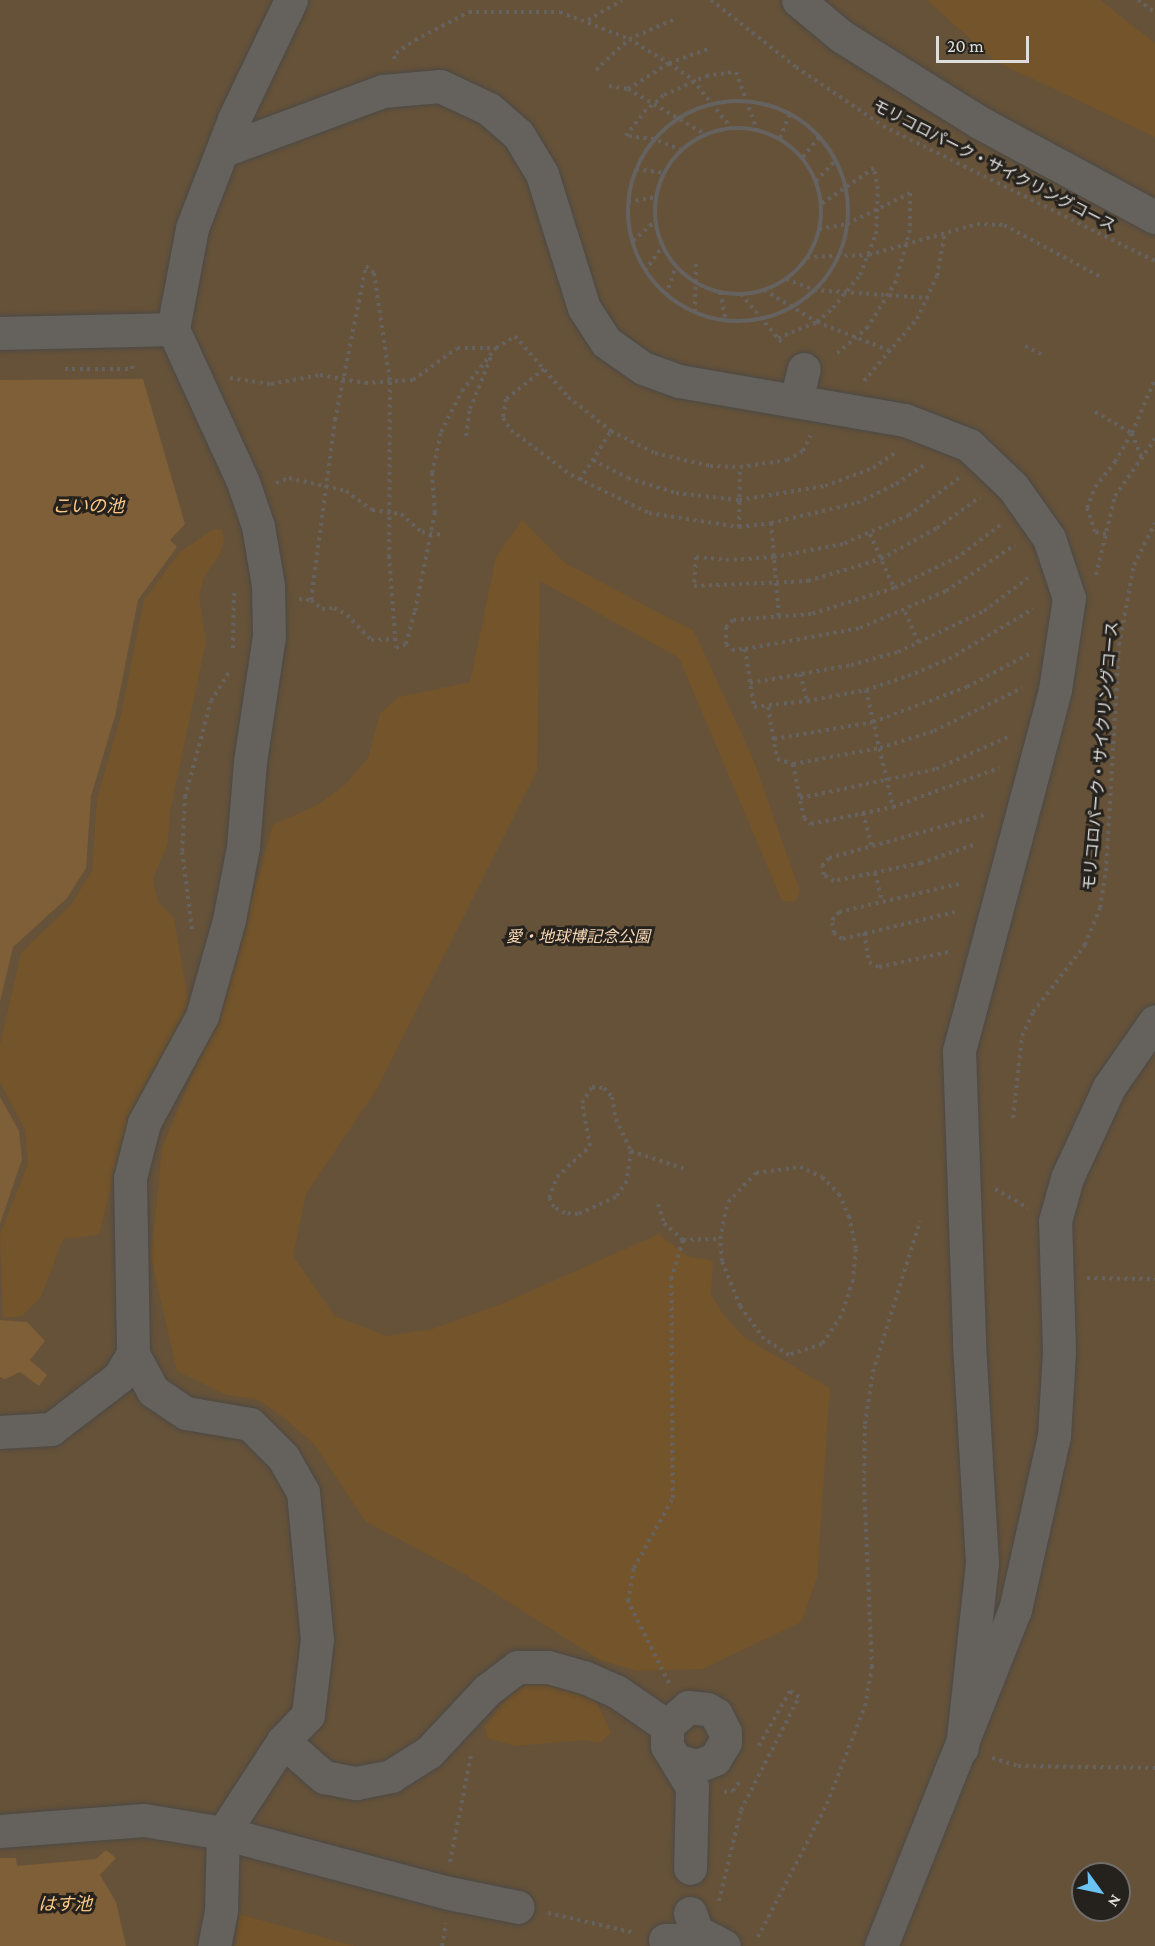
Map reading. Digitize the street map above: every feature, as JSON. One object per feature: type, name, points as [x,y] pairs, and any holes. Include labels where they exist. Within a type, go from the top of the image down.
[{"type":"street","points":[[214,1946],[221,1911],[223,1833],[283,1741],[308,1715],[317,1639],[303,1492],[284,1457],[250,1424],[186,1413],[153,1391],[133,1354],[130,1178],[144,1123],[202,1016],[229,920],[243,847],[250,762],[268,636],[267,584],[258,526],[246,493],[173,329],[192,228],[224,150],[234,119],[291,0]]},
{"type":"street","points":[[798,0],[841,36],[969,116],[1155,217]]},
{"type":"street","points":[[224,150],[383,91],[440,86],[489,109],[518,134],[542,174],[584,308],[606,342],[643,368],[679,381],[905,420],[969,445],[1013,487],[1049,538],[1070,598],[1054,690],[959,1051],[969,1344],[982,1563],[962,1748]]},
{"type":"street","points":[[0,333],[173,329]]},
{"type":"street","points":[[796,400],[804,369]]},
{"type":"street","points":[[881,1946],[962,1748],[1015,1610],[1054,1436],[1057,1278],[1055,1221],[1067,1178],[1109,1087],[1155,1021]]},
{"type":"street","points":[[0,1432],[51,1429],[119,1377],[133,1354]]},
{"type":"street","points":[[283,1741],[310,1768],[324,1777],[356,1783],[391,1776],[429,1752],[487,1690],[517,1667],[548,1667],[616,1691],[707,1709],[716,1714],[725,1732],[725,1742],[715,1759],[697,1766],[678,1761]]},
{"type":"street","points":[[672,1703],[667,1746],[678,1761],[692,1795],[690,1868]]},
{"type":"street","points":[[0,1831],[144,1820],[223,1833],[448,1893],[518,1907]]},
{"type":"street","points":[[690,1913],[697,1932],[714,1944]]},
{"type":"street","points":[[665,1940],[714,1944]]},
{"type":"path","points":[[588,20],[622,0]]},
{"type":"path","name":"モリコロパーク・サイクリングコース","points":[[711,0],[795,67],[883,126],[1155,261]]},
{"type":"path","points":[[1137,0],[1155,13]]},
{"type":"path","points":[[383,91],[396,53],[469,12],[560,12],[588,20],[629,39],[669,63],[693,80],[731,128]]},
{"type":"path","points":[[596,70],[629,39],[673,20]]},
{"type":"path","points":[[628,89],[669,63],[711,48]]},
{"type":"path","points":[[682,150],[654,139],[626,136],[654,103],[693,80],[736,72],[757,129]]},
{"type":"path","points":[[609,86],[628,89],[706,135]]},
{"type":"path","points":[[747,101],[790,113],[820,136],[836,160],[846,189],[847,224],[838,257],[814,290],[791,307],[762,318],[726,320],[695,312],[666,295],[645,271],[632,241],[628,202],[636,169],[654,139],[678,118],[712,104],[747,101]]},
{"type":"path","points":[[780,138],[790,113]]},
{"type":"path","points":[[731,128],[757,129],[780,138],[802,158],[816,182],[821,204],[819,229],[807,257],[786,279],[764,290],[741,294],[720,292],[698,283],[676,266],[663,245],[656,219],[657,197],[665,173],[682,150],[706,135],[731,128]]},
{"type":"path","points":[[802,158],[820,136]]},
{"type":"path","points":[[816,182],[836,160]]},
{"type":"path","points":[[778,338],[817,322],[847,293],[869,255],[878,210],[874,168],[821,204]]},
{"type":"path","points":[[636,169],[665,173]]},
{"type":"path","points":[[741,294],[804,369],[823,363],[854,339],[868,327],[888,297],[907,246],[910,193],[847,224],[819,229]]},
{"type":"path","points":[[628,202],[657,197]]},
{"type":"path","points":[[632,241],[656,219]]},
{"type":"path","points":[[807,257],[869,255],[907,246],[977,224],[1004,225],[1101,276]]},
{"type":"path","points":[[862,384],[893,352],[929,298],[944,253],[945,233]]},
{"type":"path","points":[[645,271],[663,245]]},
{"type":"path","points":[[695,312],[698,283],[696,262]]},
{"type":"path","points":[[311,600],[325,487],[343,378],[366,266],[374,273],[390,382],[390,513],[396,648],[406,644],[435,513],[432,473],[441,432],[462,391],[496,348],[515,336],[568,397],[611,431],[680,460],[740,467],[787,460],[802,451],[811,435]]},
{"type":"path","points":[[666,295],[676,266]]},
{"type":"path","points":[[786,279],[814,290],[888,297],[929,298]]},
{"type":"path","points":[[764,290],[817,322],[854,339],[893,352]]},
{"type":"path","points":[[720,292],[726,320]]},
{"type":"path","points":[[1025,346],[1043,355]]},
{"type":"path","points":[[194,374],[271,384],[320,375],[390,382],[412,380],[457,348],[496,348]]},
{"type":"path","points":[[466,436],[470,409],[496,348]]},
{"type":"path","points":[[544,369],[506,399],[502,418],[554,464],[580,480],[649,513],[739,527],[771,523],[857,503],[896,484],[935,457]]},
{"type":"path","points":[[1106,534],[1095,532],[1087,508],[1095,487],[1115,462],[1132,433],[1155,379]]},
{"type":"path","points":[[1095,412],[1132,433],[1141,458]]},
{"type":"path","points":[[580,480],[611,431]]},
{"type":"path","points":[[1070,598],[1089,593],[1115,496],[1155,440]]},
{"type":"path","points":[[593,460],[628,478],[676,493],[739,500],[801,493],[849,478],[873,468],[904,444]]},
{"type":"path","points":[[739,527],[740,467]]},
{"type":"path","points":[[963,475],[909,515],[870,534],[807,553],[729,560],[696,557],[694,586],[776,585],[808,580],[881,559],[937,528],[983,494]]},
{"type":"path","points":[[246,493],[289,478],[346,491],[372,510],[401,514],[430,534],[444,535]]},
{"type":"path","points":[[1006,519],[957,557],[894,588],[811,614],[733,620],[726,627],[726,644],[732,650],[745,649],[860,628],[905,612],[961,582],[1018,543]]},
{"type":"path","points":[[771,523],[779,618]]},
{"type":"path","name":"モリコロパーク・サイクリングコース","points":[[1013,1118],[1022,1036],[1033,1012],[1085,945],[1100,908],[1106,871],[1119,645],[1134,565],[1155,523]]},
{"type":"path","points":[[870,534],[894,588]]},
{"type":"path","points":[[233,655],[232,602],[237,586],[249,574],[267,584],[311,600],[322,609],[334,608],[348,615],[371,640],[395,639]]},
{"type":"path","points":[[750,683],[851,665],[919,643],[984,611],[1031,576]]},
{"type":"path","points":[[745,649],[754,707],[768,707],[866,690],[949,659],[1033,609]]},
{"type":"path","points":[[905,612],[919,643]]},
{"type":"path","points":[[773,740],[873,722],[967,687],[1035,650]]},
{"type":"path","points":[[193,934],[182,851],[185,797],[211,701],[233,666]]},
{"type":"path","points":[[800,674],[807,701]]},
{"type":"path","points":[[768,707],[777,759],[793,764],[879,748],[978,712],[1023,688]]},
{"type":"path","points":[[866,690],[893,807]]},
{"type":"path","points":[[800,798],[936,769],[1009,737]]},
{"type":"path","points":[[793,764],[804,818],[811,824],[893,807],[999,768]]},
{"type":"path","points":[[863,813],[872,847]]},
{"type":"path","points":[[973,845],[921,863],[834,881],[824,875],[822,866],[829,858],[984,815]]},
{"type":"path","points":[[875,873],[882,902]]},
{"type":"path","points":[[955,912],[842,939],[834,933],[832,920],[839,912],[963,884]]},
{"type":"path","points":[[864,933],[869,962],[879,968],[949,952]]},
{"type":"path","points":[[631,1151],[627,1181],[616,1197],[578,1214],[565,1213],[554,1207],[549,1198],[557,1177],[590,1146],[583,1119],[587,1090],[597,1086],[612,1096],[616,1119],[631,1151],[685,1169]]},
{"type":"path","points":[[800,1167],[822,1177],[838,1194],[849,1216],[856,1249],[853,1280],[841,1316],[822,1344],[789,1355],[764,1339],[730,1286],[720,1239],[728,1202],[756,1173],[800,1167]]},
{"type":"path","points":[[1004,1194],[1028,1208]]},
{"type":"path","points":[[658,1204],[664,1224],[683,1240],[720,1239]]},
{"type":"path","points":[[758,1937],[827,1804],[865,1706],[872,1667],[864,1481],[865,1424],[873,1372],[920,1221]]},
{"type":"path","points":[[672,1703],[628,1601],[634,1568],[673,1498],[671,1279],[683,1240]]},
{"type":"path","points":[[1057,1278],[1155,1279]]},
{"type":"path","points":[[714,1944],[741,1810],[799,1697],[790,1691],[756,1751]]},
{"type":"path","points":[[450,1859],[470,1773],[468,1738],[458,1723]]},
{"type":"path","points":[[1018,1766],[1155,1768]]},
{"type":"path","points":[[692,1795],[734,1791],[745,1771]]},
{"type":"path","points":[[518,1907],[665,1940]]},
{"type":"path","points":[[442,1946],[445,1929]]},
{"type":"green space","name":"愛・地球博記念公園","points":[[0,0],[1155,0],[1155,1946],[0,1946]]},
{"type":"shaded area","points":[[927,0],[1100,0],[1155,43],[1155,137],[995,61]]},
{"type":"shaded area","points":[[522,520],[565,563],[694,631],[752,756],[800,891],[795,902],[782,901],[679,658],[540,581],[537,771],[377,1089],[306,1194],[293,1256],[335,1316],[387,1336],[432,1329],[501,1304],[659,1234],[687,1256],[713,1261],[711,1294],[723,1314],[744,1337],[830,1388],[817,1578],[801,1622],[703,1669],[637,1671],[600,1660],[466,1575],[365,1521],[315,1445],[281,1415],[256,1399],[226,1395],[177,1371],[151,1258],[162,1148],[220,1009],[273,825],[319,804],[345,785],[368,758],[380,713],[399,697],[470,682],[496,557]]},
{"type":"shaded area","points":[[214,529],[222,530],[224,539],[220,554],[204,577],[199,596],[206,642],[170,811],[168,842],[153,879],[158,902],[174,918],[189,1005],[135,1119],[115,1170],[99,1235],[63,1239],[41,1297],[22,1316],[3,1318],[0,1234],[28,1164],[25,1130],[0,1082],[0,1045],[21,953],[71,905],[92,871],[97,799],[121,715],[144,600],[180,552]]},
{"type":"shaded area","points":[[551,1681],[578,1690],[597,1702],[611,1733],[600,1743],[585,1740],[515,1746],[487,1738],[485,1726],[511,1694],[528,1684]]},
{"type":"shaded area","points":[[239,1914],[355,1946],[236,1946]]},
{"type":"water","name":"こいの池","points":[[143,379],[185,524],[170,540],[177,547],[138,600],[115,716],[91,796],[86,868],[67,898],[13,947],[0,1002],[0,380]]},
{"type":"water","points":[[0,1097],[19,1131],[22,1159],[0,1224]]},
{"type":"water","points":[[0,1320],[27,1322],[45,1341],[30,1360],[47,1375],[39,1386],[20,1372],[5,1379],[0,1377]]},
{"type":"water","name":"はす池","points":[[106,1850],[116,1858],[100,1875],[116,1902],[126,1946],[0,1946],[0,1858],[16,1858],[17,1866],[96,1859]]}]
